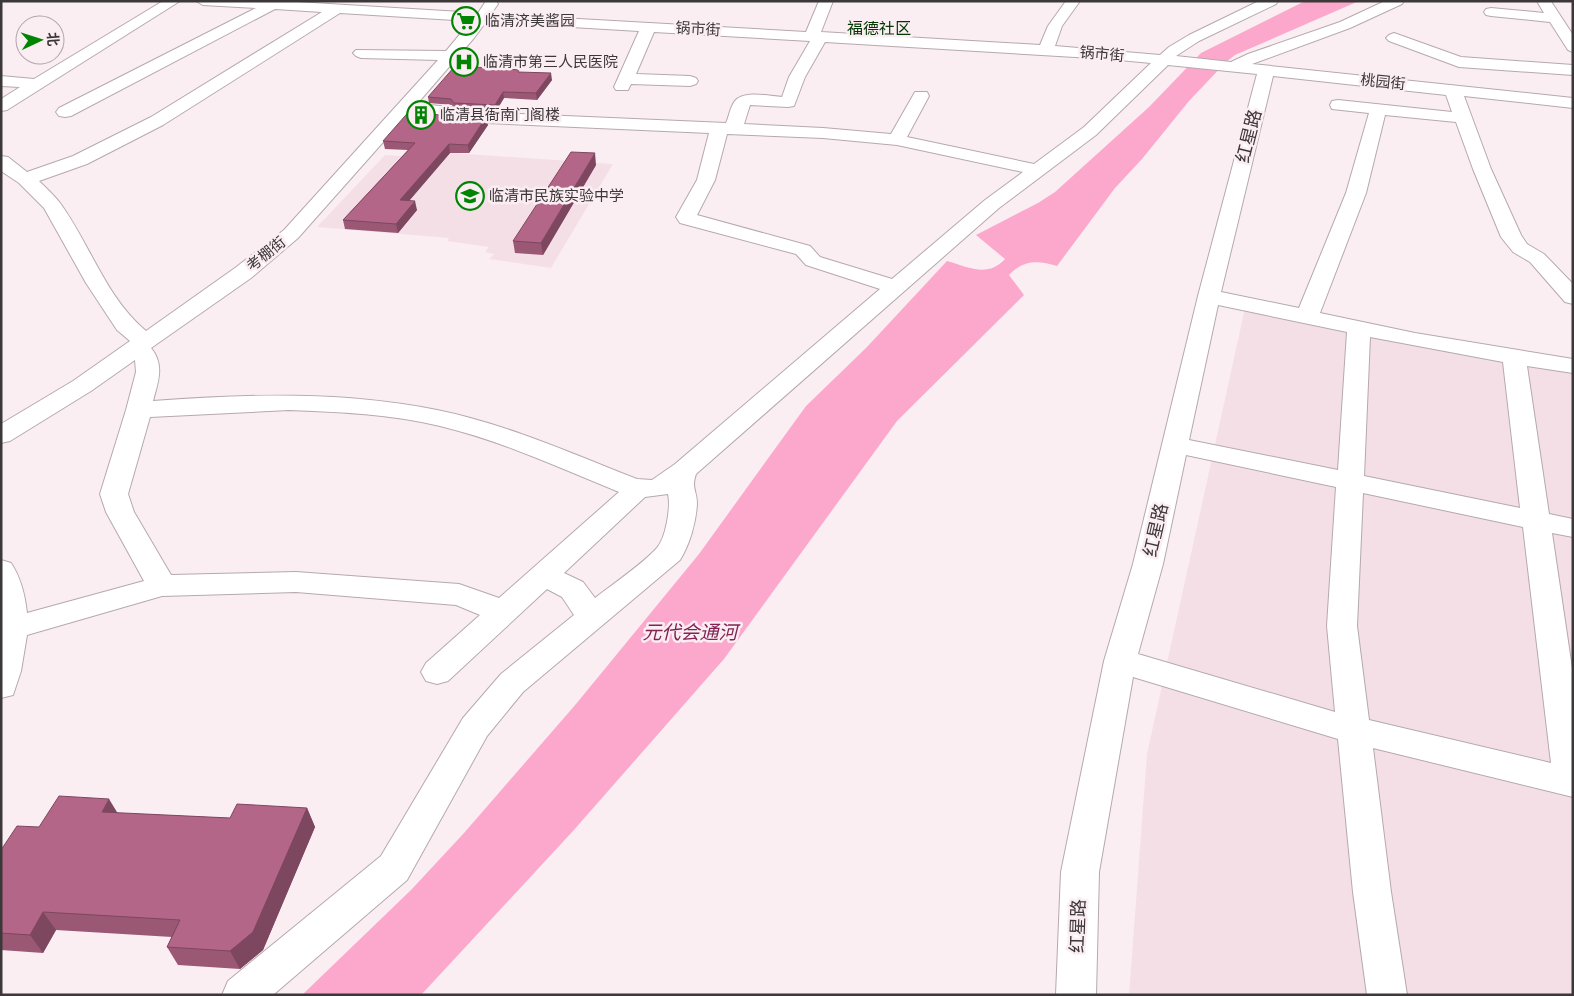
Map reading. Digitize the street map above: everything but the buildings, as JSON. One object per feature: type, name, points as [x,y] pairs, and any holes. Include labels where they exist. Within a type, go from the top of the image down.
[{"type":"street","points":[[1,106],[173,1]]},
{"type":"street","name":"锅市街","points":[[203,1],[273,5],[488,9],[649,26],[1046,50],[1192,62]]},
{"type":"street","points":[[826,1],[816,36],[788,102],[747,100],[742,103],[726,129],[706,180],[686,217],[687,220],[803,250],[813,262],[895,288]]},
{"type":"street","points":[[1046,50],[1055,26],[1073,1]]},
{"type":"street","points":[[139,410],[233,402],[303,402],[400,411],[440,418],[518,442],[639,488],[662,488],[992,204],[1090,131],[1174,50],[1194,38],[1271,1]]},
{"type":"street","points":[[1235,67],[1254,57],[1344,25],[1397,1]]},
{"type":"street","points":[[1544,1],[1573,47]]},
{"type":"street","points":[[65,112],[273,5]]},
{"type":"street","points":[[26,179],[80,160],[157,121],[326,6]]},
{"type":"street","name":"考棚街","points":[[1,436],[82,386],[243,273],[291,234],[404,109],[488,9]]},
{"type":"street","points":[[1491,12],[1554,18]]},
{"type":"street","points":[[649,26],[624,83],[690,81]]},
{"type":"street","points":[[1394,38],[1459,62],[1573,70]]},
{"type":"street","points":[[361,53],[450,56]]},
{"type":"street","name":"桃园街","points":[[1192,62],[1573,103]]},
{"type":"street","points":[[1459,62],[1458,90],[1463,118],[1511,237],[1520,248],[1537,258],[1573,297]]},
{"type":"street","name":"红星路","points":[[1076,995],[1080,872],[1120,661],[1148,564],[1209,296],[1266,70]]},
{"type":"street","points":[[1,81],[38,84]]},
{"type":"street","points":[[897,140],[908,116],[921,96]]},
{"type":"street","points":[[1338,105],[1463,118]]},
{"type":"street","points":[[404,109],[446,111],[442,116],[823,133],[897,140],[1038,170]]},
{"type":"street","points":[[1307,317],[1356,193],[1378,110]]},
{"type":"street","points":[[1,161],[14,173],[26,179],[52,205],[97,283],[126,325],[142,344],[148,372],[139,410],[114,494],[120,512],[162,586]]},
{"type":"street","points":[[1209,296],[1415,340],[1573,366]]},
{"type":"street","points":[[1360,328],[1342,626],[1372,892],[1388,995]]},
{"type":"street","points":[[1120,661],[1354,730],[1572,783],[1514,356]]},
{"type":"street","points":[[1176,445],[1573,528]]},
{"type":"street","points":[[242,995],[394,868],[475,727],[512,683],[670,553],[682,518],[684,501],[679,484],[684,470]]},
{"type":"street","points":[[437,672],[639,488]]},
{"type":"street","points":[[1,570],[12,602],[13,628],[13,639],[1,686]]},
{"type":"street","points":[[542,577],[560,582],[577,592],[591,618]]},
{"type":"street","points":[[13,628],[162,586],[296,582],[430,592],[459,595],[504,612]]},
{"type":"shaded area","name":"临清市民族实验中学","points":[[439,152],[613,164],[551,268],[489,259],[494,254],[485,252],[489,247],[447,241],[449,238],[317,227],[385,155],[433,158]]},
{"type":"shaded area","points":[[1245,308],[1573,369],[1573,995],[1129,995],[1147,754]]},
{"type":"water","name":"元代会通河","points":[[1305,1],[1359,1],[1235,55],[1226,62],[1189,101],[1142,159],[1115,188],[1057,266],[1037,262],[1025,264],[1009,275],[1024,295],[897,421],[724,659],[573,831],[421,995],[302,995],[411,890],[464,833],[576,704],[699,554],[806,406],[866,348],[947,261],[970,268],[985,270],[998,265],[1005,259],[976,235],[1038,203],[1055,192],[1149,107],[1201,53]]},
{"type":"place","name":"临清济美酱园","points":[[466,21]]},
{"type":"place","name":"临清市第三人民医院","points":[[464,62]]},
{"type":"place","name":"临清县衙南门阁楼","points":[[421,115]]},
{"type":"place","name":"临清市民族实验中学","points":[[470,196]]},
{"type":"district","name":"福德社区","points":[[879,29]]}]
